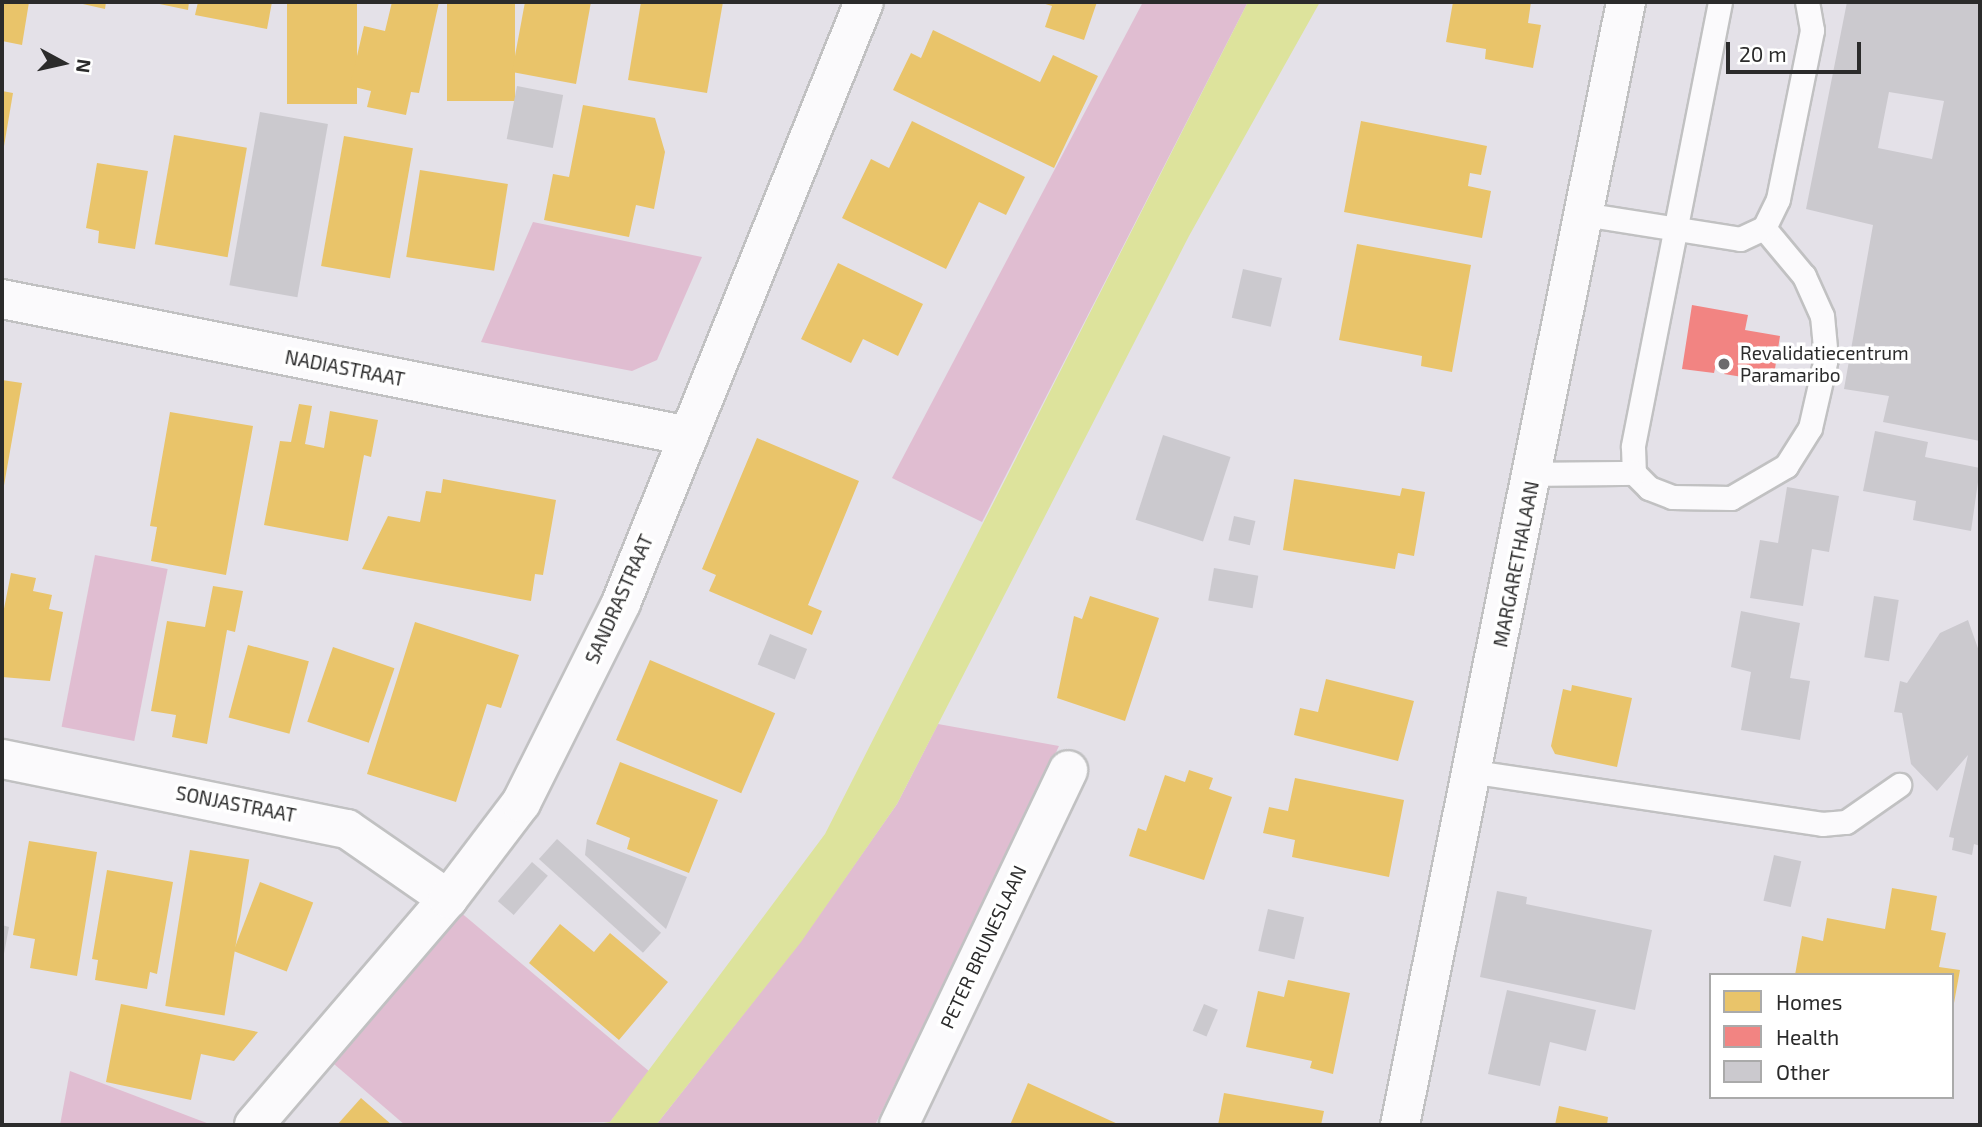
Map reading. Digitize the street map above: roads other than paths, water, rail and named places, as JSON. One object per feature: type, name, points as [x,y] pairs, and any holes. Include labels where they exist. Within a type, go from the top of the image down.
[{"type":"street","name":"SANDRASTRAAT","points":[[254,1125],[448,900],[521,803],[621,603],[864,2]]},
{"type":"street","name":"MARGARETHALAAN","points":[[1400,1125],[1475,772],[1626,2]]},
{"type":"street","name":"NADIASTRAAT","points":[[2,299],[688,436]]},
{"type":"street","name":"SONJASTRAAT","points":[[2,759],[347,829],[448,900]]},
{"type":"street","name":"PETER BRUNESLAAN","points":[[899,1125],[1068,770]]},
{"type":"lane","points":[[1634,473],[1643,387],[1679,228],[1720,2]]},
{"type":"lane","points":[[1583,214],[1740,239],[1764,228],[1778,199],[1812,30],[1807,2]]},
{"type":"lane","points":[[1533,474],[1634,473],[1649,488],[1672,497],[1731,498],[1786,466],[1810,428],[1826,358],[1822,316],[1804,276],[1764,228]]},
{"type":"lane","points":[[1475,772],[1822,824],[1846,822],[1899,785]]},
{"type":"place","name":"Revalidatiecentrum Paramaribo","points":[[1724,364]]}]
